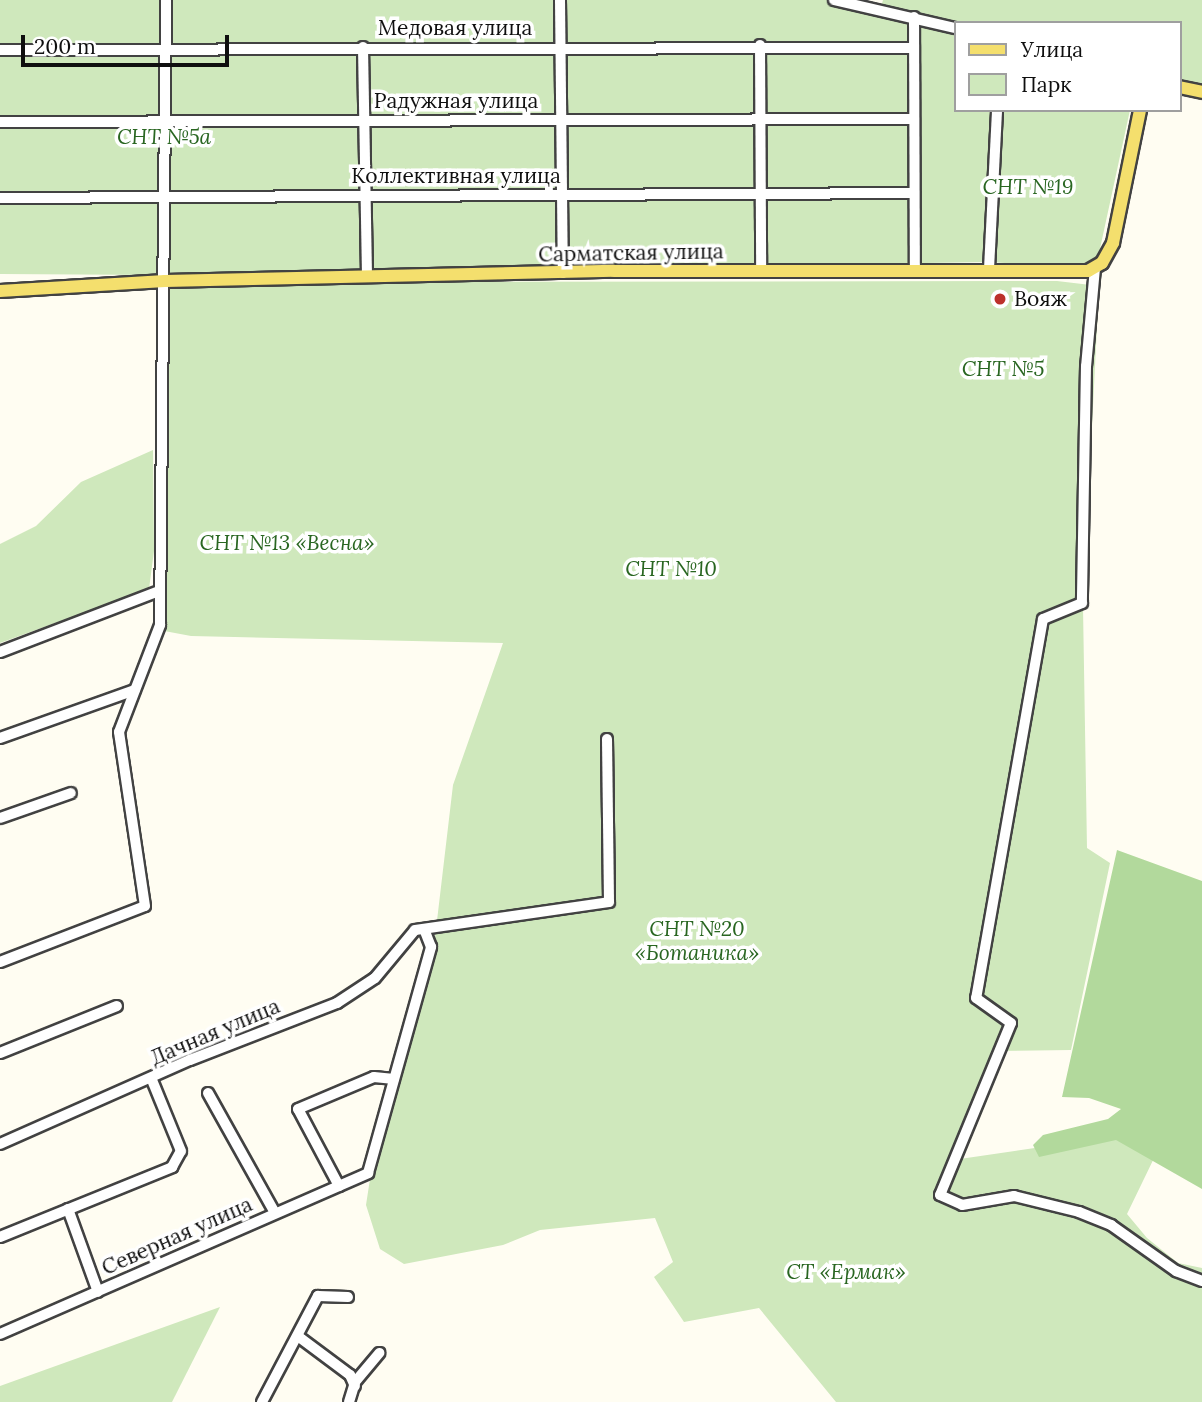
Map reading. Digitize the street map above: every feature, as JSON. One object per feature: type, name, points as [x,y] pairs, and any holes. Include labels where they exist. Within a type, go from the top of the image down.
[{"type":"main road","points":[[1181,87],[1202,92]]},
{"type":"main road","points":[[1095,268],[1113,243],[1140,112]]},
{"type":"main road","name":"Сарматская улица","points":[[0,291],[165,281],[563,272],[989,269],[1080,272],[1095,268]]},
{"type":"street","points":[[0,962],[145,906],[119,732],[160,625],[166,0]]},
{"type":"street","points":[[560,0],[563,272]]},
{"type":"street","points":[[834,0],[879,4],[954,28]]},
{"type":"street","points":[[914,17],[911,48],[915,270]]},
{"type":"street","points":[[760,45],[761,271]]},
{"type":"street","name":"Медовая улица","points":[[0,50],[760,45],[911,48]]},
{"type":"street","points":[[363,47],[367,277]]},
{"type":"street","points":[[989,269],[997,112]]},
{"type":"street","name":"Радужная улица","points":[[0,122],[913,119]]},
{"type":"street","name":"Коллективная улица","points":[[0,198],[912,193]]},
{"type":"street","points":[[1095,268],[1086,366],[1082,603],[1043,619],[975,998],[1012,1023],[940,1195],[962,1205],[1014,1196],[1079,1212],[1111,1225],[1176,1272],[1202,1281]]},
{"type":"street","points":[[0,652],[159,591]]},
{"type":"street","points":[[0,738],[135,690]]},
{"type":"street","points":[[339,1186],[298,1109],[374,1077],[394,1079],[431,947],[425,931],[608,902],[607,739]]},
{"type":"street","points":[[0,818],[71,793]]},
{"type":"street","name":"Дачная улица","points":[[0,1144],[152,1080],[190,1060],[337,1003],[375,978],[415,930],[425,931]]},
{"type":"street","points":[[0,1053],[117,1006]]},
{"type":"street","name":"Северная улица","points":[[0,1334],[368,1173],[394,1079]]},
{"type":"street","points":[[0,1237],[161,1174],[178,1159],[178,1142],[152,1080]]},
{"type":"street","points":[[208,1093],[275,1213]]},
{"type":"street","points":[[68,1209],[98,1292]]},
{"type":"street","points":[[262,1402],[299,1337],[318,1296],[348,1297]]},
{"type":"street","points":[[299,1337],[350,1375],[355,1386]]},
{"type":"street","points":[[349,1402],[355,1386],[379,1353]]},
{"type":"green space","name":"СНТ №5а","points":[[0,0],[860,0],[881,7],[883,0],[1202,0],[1202,89],[1181,84],[1181,21],[954,21],[954,112],[1130,112],[1098,258],[1084,269],[991,262],[158,275],[0,274]]},
{"type":"green space","points":[[1057,281],[1099,286],[1083,607],[1087,848],[1110,863],[1071,1050],[993,1051],[953,1160],[1109,1137],[1172,1121],[1127,1214],[1147,1238],[1178,1263],[1202,1268],[1202,1402],[836,1402],[759,1308],[684,1322],[654,1277],[673,1262],[655,1218],[540,1230],[503,1245],[404,1264],[380,1249],[366,1205],[372,1166],[417,987],[432,963],[453,785],[503,643],[191,636],[159,630],[164,288],[295,282]]},
{"type":"green space","points":[[153,450],[154,551],[149,589],[0,643],[0,544],[36,526],[81,482]]},
{"type":"green space","points":[[1117,850],[1202,881],[1202,1189],[1116,1140],[1039,1157],[1033,1145],[1043,1135],[1108,1119],[1121,1109],[1089,1098],[1062,1097]]},
{"type":"green space","points":[[220,1307],[172,1402],[0,1402],[0,1386]]},
{"type":"place","name":"Вояж","points":[[1000,299]]},
{"type":"park label","name":"СНТ №19","points":[[1028,187]]},
{"type":"park label","name":"СНТ №5","points":[[1003,369]]},
{"type":"park label","name":"СНТ №13 «Весна»","points":[[287,543]]},
{"type":"park label","name":"СНТ №10","points":[[671,569]]},
{"type":"park label","name":"СНТ №20 «Ботаника»","points":[[697,941]]},
{"type":"park label","name":"СТ «Ермак»","points":[[846,1272]]}]
